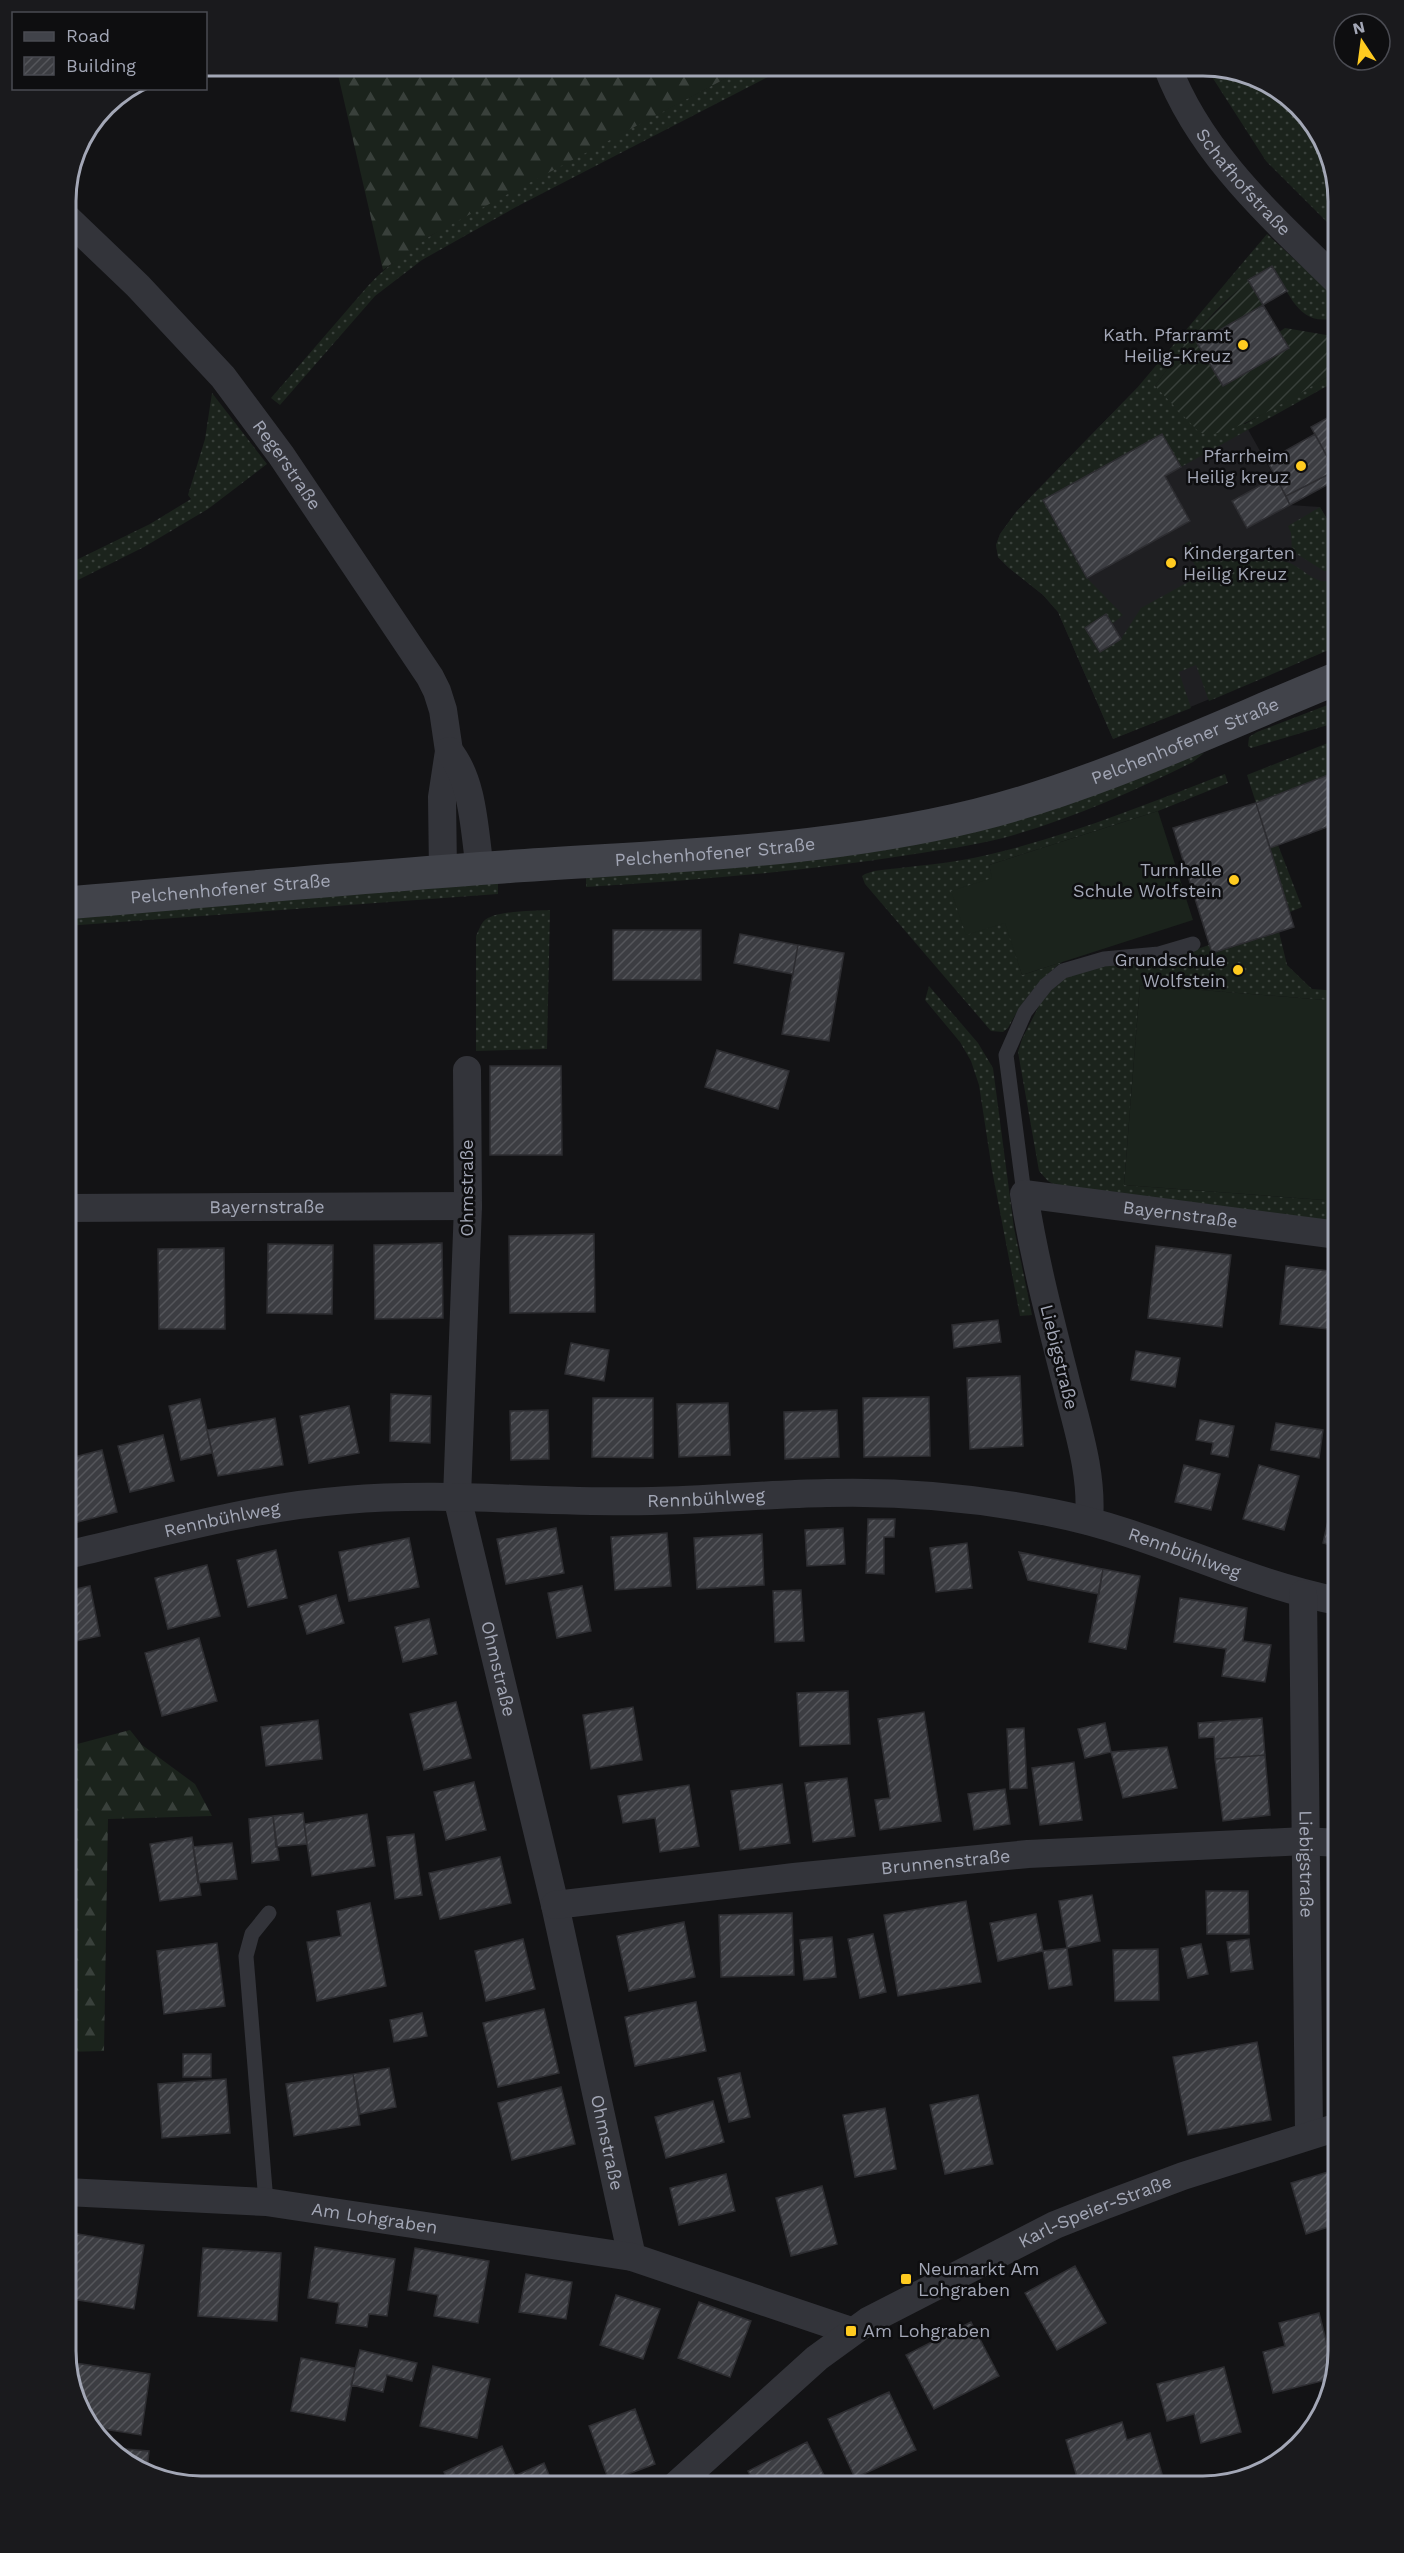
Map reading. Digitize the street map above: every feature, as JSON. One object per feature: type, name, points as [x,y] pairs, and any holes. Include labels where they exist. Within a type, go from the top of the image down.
[{"type":"main road","name":"Pelchenhofener Straße","points":[[77,902],[735,851],[854,838],[938,824],[1037,798],[1328,682]]},
{"type":"street","name":"Schafhofstraße","points":[[1172,77],[1214,152],[1250,194],[1328,272]]},
{"type":"street","name":"Regerstraße","points":[[77,228],[183,332],[223,377],[263,429],[430,677],[443,710],[449,751],[442,797],[443,872]]},
{"type":"street","name":"Regerstraße","points":[[449,751],[457,761],[466,785],[480,869]]},
{"type":"street","name":"Ohmstraße","points":[[467,1070],[468,1206],[457,1497],[555,1905],[632,2257]]},
{"type":"street","name":"Bayernstraße","points":[[1024,1194],[1328,1234]]},
{"type":"street","name":"Liebigstraße","points":[[1024,1194],[1041,1284],[1086,1463],[1091,1502],[1089,1521]]},
{"type":"street","name":"Bayernstraße","points":[[77,1208],[468,1206]]},
{"type":"street","name":"Rennbühlweg","points":[[76,1553],[294,1506],[347,1499],[457,1497],[650,1502],[828,1493],[893,1494],[1008,1505],[1089,1521],[1303,1594],[1328,1599]]},
{"type":"street","name":"Liebigstraße","points":[[1303,1594],[1309,2135]]},
{"type":"street","name":"Brunnenstraße","points":[[555,1905],[794,1877],[1028,1854],[1305,1841],[1328,1842]]},
{"type":"street","name":"Karl-Speier-Straße","points":[[686,2476],[817,2358],[851,2331],[1055,2225],[1183,2176],[1328,2130]]},
{"type":"street","name":"Am Lohgraben","points":[[76,2193],[266,2202],[632,2257],[851,2331]]},
{"type":"lane","points":[[1024,1194],[1006,1055],[1025,1012],[1046,985],[1063,971],[1104,959],[1159,954],[1193,944]]},
{"type":"lane","points":[[266,2202],[246,1956],[252,1935],[269,1913]]},
{"type":"shaded area","name":"Kindergarten Heilig Kreuz","points":[[1137,388],[1245,424],[1290,505],[1320,507],[1328,521],[1328,650],[1113,739],[1058,612],[1043,595],[998,557],[996,545],[1000,534],[1016,512]]},
{"type":"green space","points":[[338,76],[729,77],[430,236],[383,270]]},
{"type":"green space","points":[[729,77],[769,77],[516,207],[422,260],[375,296],[280,405],[271,398],[384,270],[423,240]]},
{"type":"green space","points":[[1212,77],[1243,83],[1258,89],[1285,108],[1296,119],[1315,146],[1323,169],[1328,202],[1328,223],[1266,161]]},
{"type":"green space","points":[[1267,234],[1328,290],[1328,319],[1313,318],[1296,306],[1272,266],[1254,277],[1222,304],[1180,352],[1155,386],[1245,424],[1328,377],[1328,386],[1181,467],[1162,434],[1043,500],[1087,578],[1123,615],[1112,624],[1106,615],[1085,628],[1100,652],[1121,639],[1141,608],[1201,575],[1183,545],[1190,541],[1193,547],[1204,548],[1231,560],[1283,561],[1314,578],[1328,581],[1328,650],[1209,701],[1196,665],[1179,672],[1191,708],[1113,739],[1058,612],[1043,595],[998,557],[996,545],[1000,534],[1016,512],[1137,388]]},
{"type":"green space","points":[[1248,280],[1263,305],[1197,343],[1223,386],[1288,348],[1279,332],[1285,328],[1328,335],[1328,377],[1252,420],[1217,433],[1204,434],[1197,430],[1155,386],[1188,340]]},
{"type":"green space","points":[[212,393],[267,464],[208,509],[144,547],[77,581],[77,560],[150,524],[191,499],[188,495],[205,439]]},
{"type":"green space","points":[[1320,507],[1328,521],[1328,571],[1324,571],[1292,551],[1291,533],[1288,526]]},
{"type":"green space","points":[[1328,705],[1328,725],[1251,748],[1248,746],[1249,737]]},
{"type":"green space","points":[[1328,743],[1328,775],[1256,803],[1247,775]]},
{"type":"green space","points":[[1204,753],[1193,762],[1100,804],[1052,823],[991,841],[944,850],[788,871],[586,887],[586,877],[760,862]]},
{"type":"green space","points":[[1225,774],[1228,783],[1158,811],[989,865],[1022,975],[1062,962],[1031,992],[1008,1028],[1003,1032],[991,1031],[865,884],[862,876],[874,871],[959,861],[1048,839],[1108,819]]},
{"type":"green space","points":[[1158,811],[1193,920],[1022,975],[1005,923],[966,935],[951,891],[992,878],[989,865]]},
{"type":"green space","points":[[1278,845],[1302,907],[1290,912],[1270,848]]},
{"type":"green space","points":[[498,883],[498,894],[77,925],[77,915]]},
{"type":"green space","points":[[550,910],[547,1049],[476,1051],[476,936],[481,925],[488,918],[504,913]]},
{"type":"green space","points":[[1279,932],[1287,965],[1312,989],[1328,990],[1328,1000],[1140,985],[1124,1185],[1328,1200],[1328,1221],[1060,1188],[1048,1181],[1039,1171],[1018,1052],[1022,1039],[1043,998],[1066,977],[1090,967],[1153,964],[1209,945],[1212,953]]},
{"type":"green space","points":[[1140,985],[1328,1000],[1328,1200],[1124,1185]]},
{"type":"green space","points":[[929,986],[978,1043],[993,1068],[1014,1228],[1032,1315],[1020,1316],[992,1170],[979,1085],[971,1061],[960,1042],[925,1000]]},
{"type":"green space","points":[[130,1730],[142,1745],[195,1784],[212,1816],[108,1819],[104,2051],[76,2052],[76,1744]]},
{"type":"building","points":[[1272,266],[1287,291],[1263,305],[1248,280]]},
{"type":"building","name":"Kath. Pfarramt Heilig-Kreuz","points":[[1263,305],[1289,348],[1223,386],[1197,343]]},
{"type":"building","points":[[1328,418],[1328,458],[1311,427]]},
{"type":"building","points":[[1162,434],[1181,467],[1165,476],[1190,521],[1087,578],[1043,500]]},
{"type":"building","name":"Pfarrheim Heilig kreuz","points":[[1315,434],[1328,458],[1328,475],[1286,496],[1267,461]]},
{"type":"building","points":[[1328,475],[1328,484],[1290,505],[1286,496]]},
{"type":"building","points":[[1276,477],[1290,505],[1247,528],[1232,501]]},
{"type":"building","points":[[1106,614],[1121,639],[1100,652],[1085,628]]},
{"type":"building","points":[[1328,775],[1328,827],[1270,848],[1256,803]]},
{"type":"building","name":"Turnhalle Schule Wolfstein","points":[[1256,803],[1294,927],[1212,953],[1173,828]]},
{"type":"building","points":[[613,930],[701,930],[701,980],[613,980]]},
{"type":"building","points":[[740,934],[798,945],[793,974],[734,963]]},
{"type":"building","points":[[798,945],[844,953],[829,1041],[782,1034]]},
{"type":"building","points":[[717,1050],[789,1071],[778,1109],[705,1087]]},
{"type":"building","points":[[490,1066],[561,1066],[562,1155],[490,1155]]},
{"type":"building","points":[[594,1234],[595,1312],[510,1313],[509,1236]]},
{"type":"building","points":[[442,1243],[443,1318],[375,1319],[374,1245]]},
{"type":"building","points":[[268,1244],[333,1245],[332,1314],[267,1313]]},
{"type":"building","points":[[1156,1246],[1231,1255],[1222,1327],[1148,1318]]},
{"type":"building","points":[[224,1248],[225,1329],[159,1329],[158,1249]]},
{"type":"building","points":[[1286,1266],[1328,1271],[1328,1329],[1280,1324]]},
{"type":"building","points":[[998,1320],[1001,1342],[954,1348],[952,1325]]},
{"type":"building","points":[[571,1343],[609,1350],[604,1381],[565,1374]]},
{"type":"building","points":[[1136,1351],[1180,1358],[1175,1387],[1131,1380]]},
{"type":"building","points":[[1020,1376],[1023,1446],[970,1449],[967,1378]]},
{"type":"building","points":[[391,1394],[431,1396],[430,1443],[390,1441]]},
{"type":"building","points":[[929,1397],[930,1456],[864,1457],[863,1398]]},
{"type":"building","points":[[593,1398],[653,1398],[653,1458],[592,1457]]},
{"type":"building","points":[[200,1399],[212,1453],[181,1460],[169,1406]]},
{"type":"building","points":[[728,1403],[730,1455],[679,1457],[677,1404]]},
{"type":"building","points":[[349,1406],[359,1453],[309,1463],[300,1416]]},
{"type":"building","points":[[548,1410],[549,1459],[511,1460],[510,1411]]},
{"type":"building","points":[[837,1410],[839,1457],[785,1459],[784,1412]]},
{"type":"building","points":[[275,1418],[283,1465],[218,1476],[207,1430]]},
{"type":"building","points":[[1200,1420],[1234,1426],[1228,1457],[1211,1454],[1213,1443],[1196,1440]]},
{"type":"building","points":[[1276,1423],[1323,1430],[1319,1458],[1271,1450]]},
{"type":"building","points":[[163,1435],[174,1481],[130,1492],[118,1446]]},
{"type":"building","points":[[102,1450],[117,1512],[76,1522],[76,1456]]},
{"type":"building","points":[[1184,1465],[1220,1474],[1211,1510],[1175,1502]]},
{"type":"building","points":[[1259,1465],[1299,1476],[1284,1530],[1243,1519]]},
{"type":"building","points":[[868,1519],[895,1519],[894,1537],[884,1537],[884,1574],[866,1573]]},
{"type":"building","points":[[1328,1521],[1328,1544],[1323,1543]]},
{"type":"building","points":[[556,1528],[564,1573],[506,1584],[497,1539]]},
{"type":"building","points":[[843,1528],[845,1564],[807,1566],[805,1530]]},
{"type":"building","points":[[667,1533],[671,1586],[615,1590],[611,1537]]},
{"type":"building","points":[[762,1534],[764,1585],[697,1589],[694,1538]]},
{"type":"building","points":[[409,1538],[419,1587],[349,1601],[339,1552]]},
{"type":"building","points":[[967,1543],[972,1588],[936,1592],[930,1548]]},
{"type":"building","points":[[276,1550],[287,1598],[248,1607],[237,1560]]},
{"type":"building","points":[[1019,1552],[1103,1569],[1099,1594],[1028,1580]]},
{"type":"building","points":[[207,1565],[220,1616],[168,1629],[155,1578]]},
{"type":"building","points":[[1103,1569],[1140,1576],[1126,1649],[1089,1642]]},
{"type":"building","points":[[90,1586],[100,1636],[76,1641],[76,1589]]},
{"type":"building","points":[[582,1586],[591,1631],[557,1638],[548,1593]]},
{"type":"building","points":[[801,1590],[804,1641],[775,1642],[773,1591]]},
{"type":"building","points":[[336,1595],[344,1623],[307,1634],[299,1606]]},
{"type":"building","points":[[1180,1598],[1247,1608],[1243,1641],[1271,1645],[1265,1682],[1222,1676],[1226,1649],[1174,1642]]},
{"type":"building","points":[[429,1619],[437,1654],[403,1662],[395,1627]]},
{"type":"building","points":[[199,1638],[217,1701],[162,1716],[145,1653]]},
{"type":"building","points":[[848,1691],[850,1744],[800,1746],[797,1693]]},
{"type":"building","points":[[456,1702],[471,1758],[424,1770],[410,1714]]},
{"type":"building","points":[[633,1707],[642,1760],[591,1769],[583,1715]]},
{"type":"building","points":[[924,1712],[941,1821],[880,1830],[875,1800],[890,1798],[878,1719]]},
{"type":"building","points":[[1262,1718],[1265,1755],[1215,1759],[1214,1737],[1199,1738],[1198,1723]]},
{"type":"building","points":[[318,1720],[322,1759],[266,1766],[261,1727]]},
{"type":"building","points":[[1105,1723],[1111,1752],[1085,1758],[1078,1729]]},
{"type":"building","points":[[1024,1728],[1027,1788],[1010,1789],[1007,1729]]},
{"type":"building","points":[[1167,1747],[1177,1788],[1123,1798],[1111,1752]]},
{"type":"building","points":[[1265,1755],[1270,1815],[1223,1821],[1215,1759]]},
{"type":"building","points":[[1074,1762],[1082,1820],[1040,1825],[1032,1768]]},
{"type":"building","points":[[847,1778],[855,1836],[813,1842],[805,1783]]},
{"type":"building","points":[[474,1782],[486,1830],[446,1840],[434,1792]]},
{"type":"building","points":[[782,1784],[790,1843],[740,1850],[731,1791]]},
{"type":"building","points":[[689,1785],[699,1846],[660,1852],[655,1818],[623,1823],[618,1796]]},
{"type":"building","points":[[1005,1789],[1010,1824],[974,1830],[968,1794]]},
{"type":"building","points":[[303,1813],[307,1844],[276,1847],[273,1816]]},
{"type":"building","points":[[367,1814],[375,1866],[312,1876],[304,1824]]},
{"type":"building","points":[[273,1816],[279,1860],[252,1863],[249,1819]]},
{"type":"building","points":[[414,1834],[422,1895],[395,1899],[387,1837]]},
{"type":"building","points":[[192,1837],[201,1895],[160,1901],[150,1844]]},
{"type":"building","points":[[232,1843],[237,1879],[198,1883],[193,1847]]},
{"type":"building","points":[[500,1857],[511,1903],[440,1919],[429,1873]]},
{"type":"building","points":[[1206,1891],[1248,1891],[1249,1934],[1207,1934]]},
{"type":"building","points":[[1092,1895],[1100,1941],[1067,1948],[1059,1901]]},
{"type":"building","points":[[966,1901],[981,1982],[898,1996],[884,1915]]},
{"type":"building","points":[[370,1903],[386,1986],[317,2001],[307,1942],[341,1936],[337,1911]]},
{"type":"building","points":[[792,1913],[794,1975],[721,1977],[719,1915]]},
{"type":"building","points":[[1036,1914],[1043,1951],[998,1961],[990,1923]]},
{"type":"building","points":[[684,1922],[695,1977],[629,1991],[617,1936]]},
{"type":"building","points":[[873,1934],[886,1992],[860,1998],[848,1939]]},
{"type":"building","points":[[832,1937],[836,1977],[804,1980],[800,1940]]},
{"type":"building","points":[[523,1939],[535,1989],[486,2001],[475,1951]]},
{"type":"building","points":[[1249,1939],[1253,1969],[1231,1972],[1227,1942]]},
{"type":"building","points":[[217,1943],[225,2006],[164,2014],[157,1951]]},
{"type":"building","points":[[1201,1944],[1208,1974],[1188,1978],[1181,1948]]},
{"type":"building","points":[[1067,1948],[1072,1985],[1049,1989],[1043,1951]]},
{"type":"building","points":[[1158,1949],[1159,2000],[1115,2001],[1113,1950]]},
{"type":"building","points":[[696,2002],[706,2051],[635,2066],[625,2017]]},
{"type":"building","points":[[544,2009],[559,2073],[498,2087],[483,2023]]},
{"type":"building","points":[[422,2013],[427,2036],[394,2042],[390,2020]]},
{"type":"building","points":[[1257,2042],[1271,2120],[1188,2135],[1173,2057]]},
{"type":"building","points":[[183,2054],[211,2054],[211,2077],[183,2077]]},
{"type":"building","points":[[389,2068],[396,2107],[360,2114],[353,2074]]},
{"type":"building","points":[[740,2073],[750,2117],[729,2122],[718,2078]]},
{"type":"building","points":[[353,2074],[360,2125],[294,2136],[286,2084]]},
{"type":"building","points":[[226,2079],[230,2133],[162,2138],[158,2084]]},
{"type":"building","points":[[561,2087],[575,2144],[512,2160],[498,2103]]},
{"type":"building","points":[[978,2095],[993,2164],[945,2174],[930,2105]]},
{"type":"building","points":[[713,2101],[724,2142],[666,2158],[655,2117]]},
{"type":"building","points":[[885,2108],[896,2169],[855,2177],[843,2115]]},
{"type":"building","points":[[1328,2172],[1328,2227],[1306,2234],[1291,2183]]},
{"type":"building","points":[[726,2174],[735,2211],[679,2225],[670,2188]]},
{"type":"building","points":[[822,2186],[837,2244],[791,2256],[776,2198]]},
{"type":"building","points":[[76,2234],[144,2245],[134,2309],[76,2300]]},
{"type":"building","points":[[315,2247],[395,2259],[387,2316],[369,2314],[367,2327],[336,2323],[339,2303],[308,2298]]},
{"type":"building","points":[[203,2248],[281,2253],[277,2321],[198,2316]]},
{"type":"building","points":[[415,2248],[489,2261],[478,2323],[434,2316],[438,2295],[408,2290]]},
{"type":"building","points":[[1075,2266],[1106,2323],[1057,2350],[1025,2293]]},
{"type":"building","points":[[526,2274],[572,2282],[566,2319],[519,2312]]},
{"type":"building","points":[[616,2295],[660,2309],[643,2359],[600,2345]]},
{"type":"building","points":[[699,2302],[751,2321],[730,2377],[678,2358]]},
{"type":"building","points":[[1319,2313],[1328,2348],[1324,2381],[1273,2393],[1263,2352],[1285,2346],[1279,2323]]},
{"type":"building","points":[[971,2322],[999,2376],[934,2409],[906,2355]]},
{"type":"building","points":[[360,2350],[417,2363],[412,2381],[387,2375],[383,2392],[351,2385]]},
{"type":"building","points":[[301,2358],[355,2368],[345,2421],[291,2411]]},
{"type":"building","points":[[77,2363],[150,2374],[141,2435],[102,2428],[83,2392]]},
{"type":"building","points":[[433,2366],[490,2379],[477,2438],[420,2426]]},
{"type":"building","points":[[1224,2367],[1241,2432],[1201,2443],[1194,2414],[1167,2421],[1157,2384]]},
{"type":"building","points":[[889,2392],[916,2450],[859,2476],[854,2476],[828,2419]]},
{"type":"building","points":[[635,2409],[655,2464],[623,2476],[607,2476],[589,2426]]},
{"type":"building","points":[[1122,2422],[1127,2440],[1150,2433],[1162,2474],[1156,2476],[1077,2476],[1066,2440]]},
{"type":"building","points":[[807,2442],[824,2476],[750,2476],[748,2471]]},
{"type":"building","points":[[502,2446],[515,2475],[446,2476],[444,2472]]},
{"type":"building","points":[[123,2449],[149,2451],[148,2465]]},
{"type":"building","points":[[544,2463],[549,2476],[514,2476]]},
{"type":"place","name":"Kath. Pfarramt Heilig-Kreuz","points":[[1243,345]]},
{"type":"place","name":"Pfarrheim Heilig kreuz","points":[[1301,466]]},
{"type":"place","name":"Kindergarten Heilig Kreuz","points":[[1171,563]]},
{"type":"place","name":"Turnhalle Schule Wolfstein","points":[[1234,880]]},
{"type":"place","name":"Grundschule Wolfstein","points":[[1238,970]]},
{"type":"place","name":"Neumarkt Am Lohgraben","points":[[906,2279]]},
{"type":"place","name":"Am Lohgraben","points":[[851,2331]]}]
